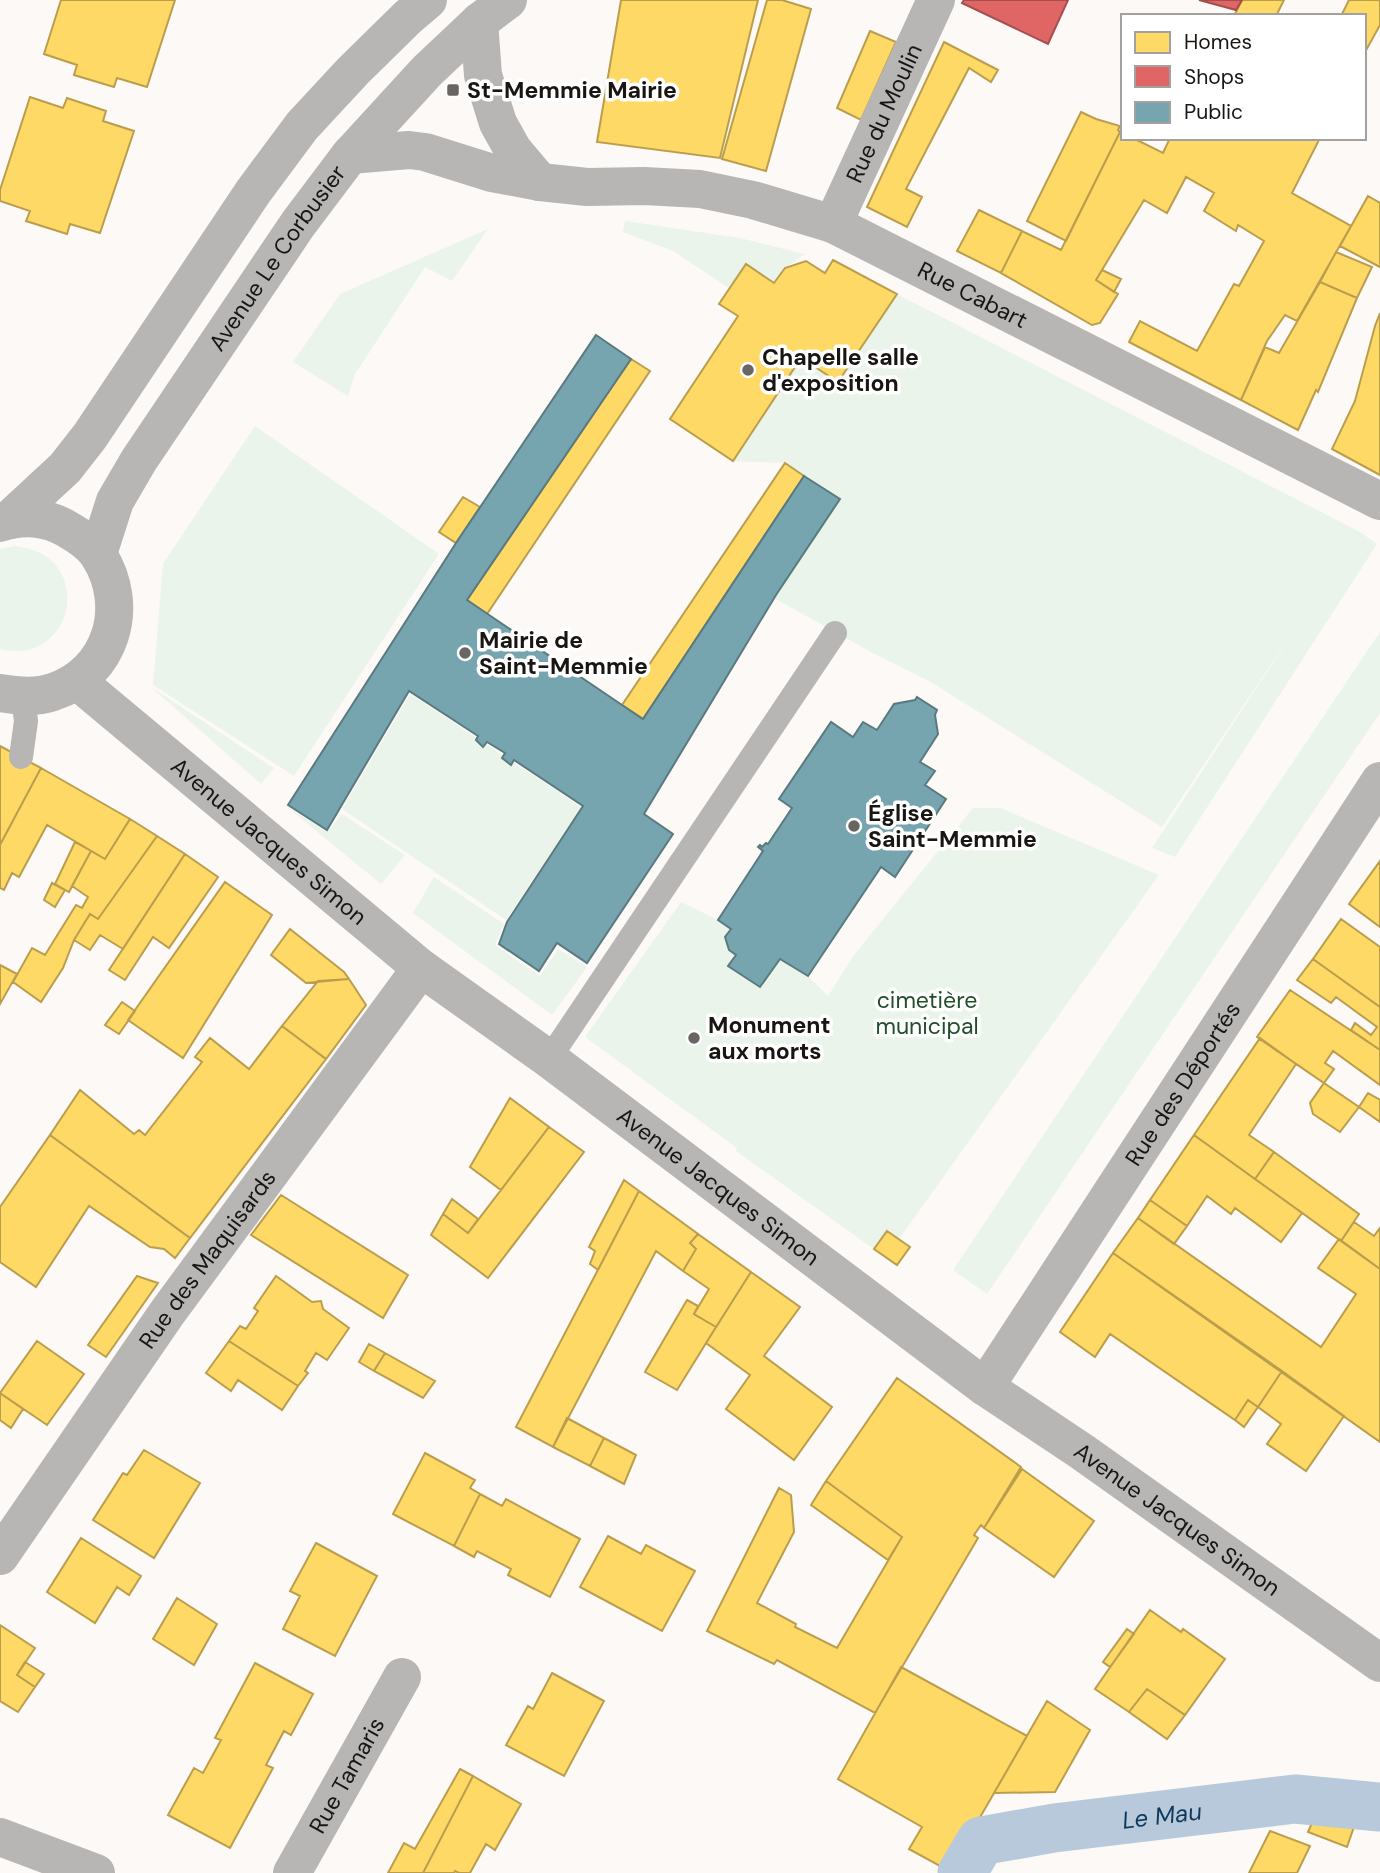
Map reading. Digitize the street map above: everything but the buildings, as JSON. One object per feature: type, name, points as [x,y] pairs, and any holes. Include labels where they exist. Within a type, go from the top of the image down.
[{"type":"street","points":[[5,521],[65,468],[90,436],[253,192],[302,127],[353,71],[428,0]]},
{"type":"street","name":"Rue du Moulin","points":[[833,224],[936,0]]},
{"type":"street","points":[[494,11],[483,75],[498,123],[513,150],[540,182]]},
{"type":"street","name":"Avenue Le Corbusier","points":[[98,554],[115,501],[139,460],[298,224],[349,155],[427,71],[494,11]]},
{"type":"street","name":"Rue Cabart","points":[[349,155],[409,150],[425,152],[492,173],[540,182],[587,187],[700,189],[753,200],[833,224],[1380,501]]},
{"type":"street","points":[[5,521],[35,518],[59,524],[81,537],[98,554],[111,580],[116,608],[111,636],[98,661],[77,681],[52,693],[11,695]]},
{"type":"street","name":"Avenue Jacques Simon","points":[[77,681],[421,968],[549,1059],[985,1387],[1081,1451],[1380,1663]]},
{"type":"street","name":"Rue des Déportés","points":[[985,1387],[1380,780]]},
{"type":"street","name":"Rue des Maquisards","points":[[0,1556],[167,1313],[421,968]]},
{"type":"street","name":"Rue Tamaris","points":[[292,1873],[402,1677]]},
{"type":"street","points":[[0,1837],[96,1873]]},
{"type":"lane","points":[[549,1059],[835,633]]},
{"type":"lane","points":[[11,695],[26,721],[21,757]]},
{"type":"green space","points":[[625,221],[740,238],[805,254],[785,268],[774,283],[746,265],[729,288],[673,251],[623,232]]},
{"type":"green space","points":[[488,229],[452,281],[425,267],[355,374],[348,396],[293,362],[340,294]]},
{"type":"green space","points":[[897,294],[1360,532],[1377,544],[1175,857],[1152,848],[1296,627],[1162,827],[929,681],[774,598],[840,499],[785,463],[733,461],[801,358],[838,382]]},
{"type":"green space","points":[[255,426],[439,554],[294,776],[153,685],[163,564]]},
{"type":"green space","points":[[15,546],[34,550],[51,560],[60,571],[67,596],[62,622],[55,633],[45,643],[20,651],[0,649],[0,549]]},
{"type":"green space","points":[[1380,632],[1380,713],[987,1294],[953,1270]]},
{"type":"green space","points":[[151,687],[274,768],[261,784]]},
{"type":"green space","points":[[410,694],[581,807],[506,920],[342,809]]},
{"type":"green space","points":[[287,807],[327,832],[342,814],[405,855],[381,884]]},
{"type":"green space","name":"cimetière municipal","points":[[973,808],[1000,808],[1159,875],[899,1239],[887,1231],[874,1249],[736,1151],[737,1148],[585,1037],[681,902],[731,929],[725,938],[729,950],[736,955],[729,966],[759,987],[780,959],[808,976],[828,996],[854,955]]},
{"type":"green space","points":[[434,877],[504,924],[495,945],[540,976],[558,949],[587,967],[552,1015],[413,913]]},
{"type":"waterway","name":"Le Mau","points":[[962,1873],[981,1841],[1054,1828],[1295,1799],[1380,1807]]},
{"type":"place","name":"St-Memmie Mairie","points":[[453,90]]},
{"type":"place","name":"Chapelle salle d'exposition","points":[[748,370]]},
{"type":"place","name":"Mairie de Saint-Memmie","points":[[465,653]]},
{"type":"place","name":"Église Saint-Memmie","points":[[854,826]]},
{"type":"place","name":"Monument aux morts","points":[[694,1038]]}]
